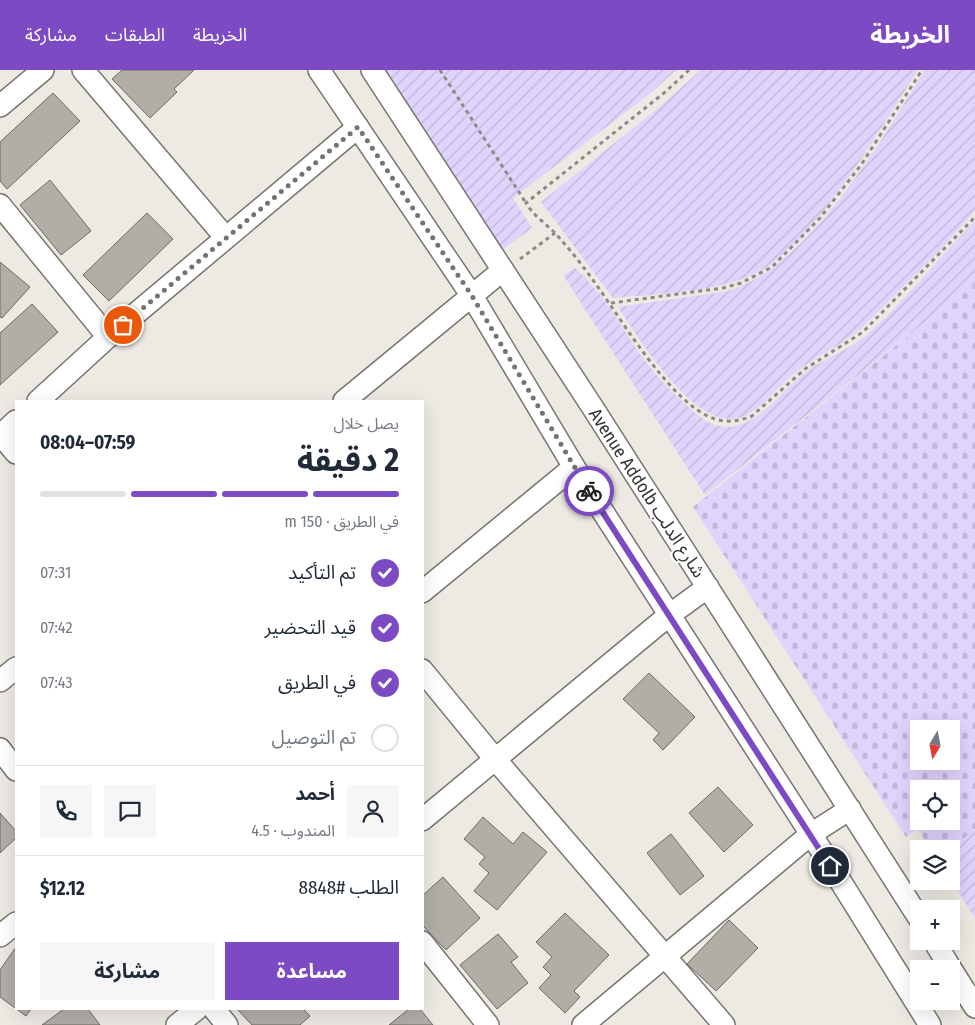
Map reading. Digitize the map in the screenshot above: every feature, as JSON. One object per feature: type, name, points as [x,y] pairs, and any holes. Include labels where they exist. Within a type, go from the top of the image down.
[{"type":"street","points":[[0,106],[44,70]]},
{"type":"street","points":[[83,70],[226,238]]},
{"type":"street","points":[[319,70],[472,296],[574,468],[810,834],[930,1025]]},
{"type":"street","name":"Avenue Addolb شارع الدلب","points":[[372,70],[708,587],[910,904]]},
{"type":"street","points":[[39,400],[108,338],[358,127]]},
{"type":"street","points":[[0,205],[108,338]]},
{"type":"street","points":[[345,400],[503,270]]},
{"type":"street","points":[[4,432],[15,451]]},
{"type":"street","points":[[424,590],[574,468]]},
{"type":"street","points":[[424,818],[668,616],[708,587]]},
{"type":"street","points":[[0,681],[15,669]]},
{"type":"street","points":[[424,672],[724,1025]]},
{"type":"street","points":[[0,749],[15,769]]},
{"type":"street","points":[[583,1025],[810,834],[850,809]]},
{"type":"street","points":[[0,936],[15,924]]},
{"type":"street","points":[[424,945],[488,1025]]},
{"type":"street","points":[[960,983],[975,1007]]},
{"type":"street","points":[[177,1025],[196,1010]]},
{"type":"street","points":[[215,1010],[227,1025]]},
{"type":"path","points":[[440,70],[530,210],[556,233],[610,303],[648,358],[682,396],[714,419],[724,421],[743,420],[752,416],[805,369],[863,332],[975,217]]},
{"type":"path","points":[[526,203],[664,94],[689,70]]},
{"type":"path","points":[[610,303],[723,288],[741,283],[772,267],[798,242],[840,193],[922,70]]},
{"type":"path","points":[[503,270],[556,233]]},
{"type":"green space","points":[[386,70],[676,70],[652,92],[513,198],[532,228],[502,250]]},
{"type":"green space","points":[[701,70],[918,70],[843,185],[797,241],[773,262],[750,276],[717,286],[683,292],[613,298],[541,202],[662,105]]},
{"type":"green space","points":[[925,70],[975,70],[975,211],[941,249],[864,326],[795,373],[757,409],[742,417],[724,418],[706,411],[688,398],[654,360],[618,307],[723,292],[754,279],[784,258],[812,231],[839,200],[864,166]]},
{"type":"green space","points":[[975,221],[975,283],[705,495],[563,275],[575,268],[586,278],[605,301],[637,350],[664,384],[685,404],[699,416],[715,425],[730,427],[744,423],[758,415],[806,372],[865,336],[894,309]]},
{"type":"green space","points":[[975,283],[975,830],[960,842],[960,840],[925,840],[919,830],[960,830],[960,780],[910,780],[910,830],[916,830],[906,837],[693,507]]},
{"type":"green space","points":[[975,830],[975,918],[957,890],[960,890],[960,842]]},
{"type":"building","points":[[122,70],[194,70],[174,89],[177,92],[150,118],[112,79]]},
{"type":"building","points":[[53,93],[80,121],[7,189],[0,181],[0,142]]},
{"type":"building","points":[[50,180],[91,231],[61,255],[20,205]]},
{"type":"building","points":[[147,213],[173,239],[109,301],[83,275]]},
{"type":"building","points":[[0,262],[30,287],[2,318],[0,317]]},
{"type":"building","points":[[32,304],[58,332],[0,385],[0,333]]},
{"type":"building","points":[[649,673],[695,717],[663,750],[653,740],[659,733],[623,699]]},
{"type":"building","points":[[718,787],[753,825],[724,852],[689,813]]},
{"type":"building","points":[[0,813],[15,830],[15,839],[0,853]]},
{"type":"building","points":[[483,817],[513,844],[523,832],[547,852],[497,910],[474,891],[489,873],[479,864],[485,857],[464,839]]},
{"type":"building","points":[[671,834],[704,876],[680,895],[647,853]]},
{"type":"building","points":[[443,877],[480,918],[446,950],[424,927],[424,894]]},
{"type":"building","points":[[565,913],[609,955],[574,991],[580,997],[565,1013],[539,988],[551,975],[543,967],[552,957],[536,942]]},
{"type":"building","points":[[729,920],[758,948],[716,991],[687,964]]},
{"type":"building","points":[[498,934],[518,957],[511,962],[528,983],[497,1009],[460,965]]},
{"type":"building","points":[[15,948],[15,1008],[0,997],[0,970]]},
{"type":"building","points":[[17,1010],[30,1010],[26,1016]]},
{"type":"building","points":[[63,1010],[89,1010],[100,1025],[42,1025]]},
{"type":"building","points":[[238,1010],[304,1010],[310,1016],[300,1025],[252,1025]]},
{"type":"building","points":[[408,1010],[421,1010],[433,1025],[389,1025]]},
{"type":"way so far","points":[[123,325],[358,127],[472,296],[589,491]]},
{"type":"route","points":[[589,491],[830,866]]}]
